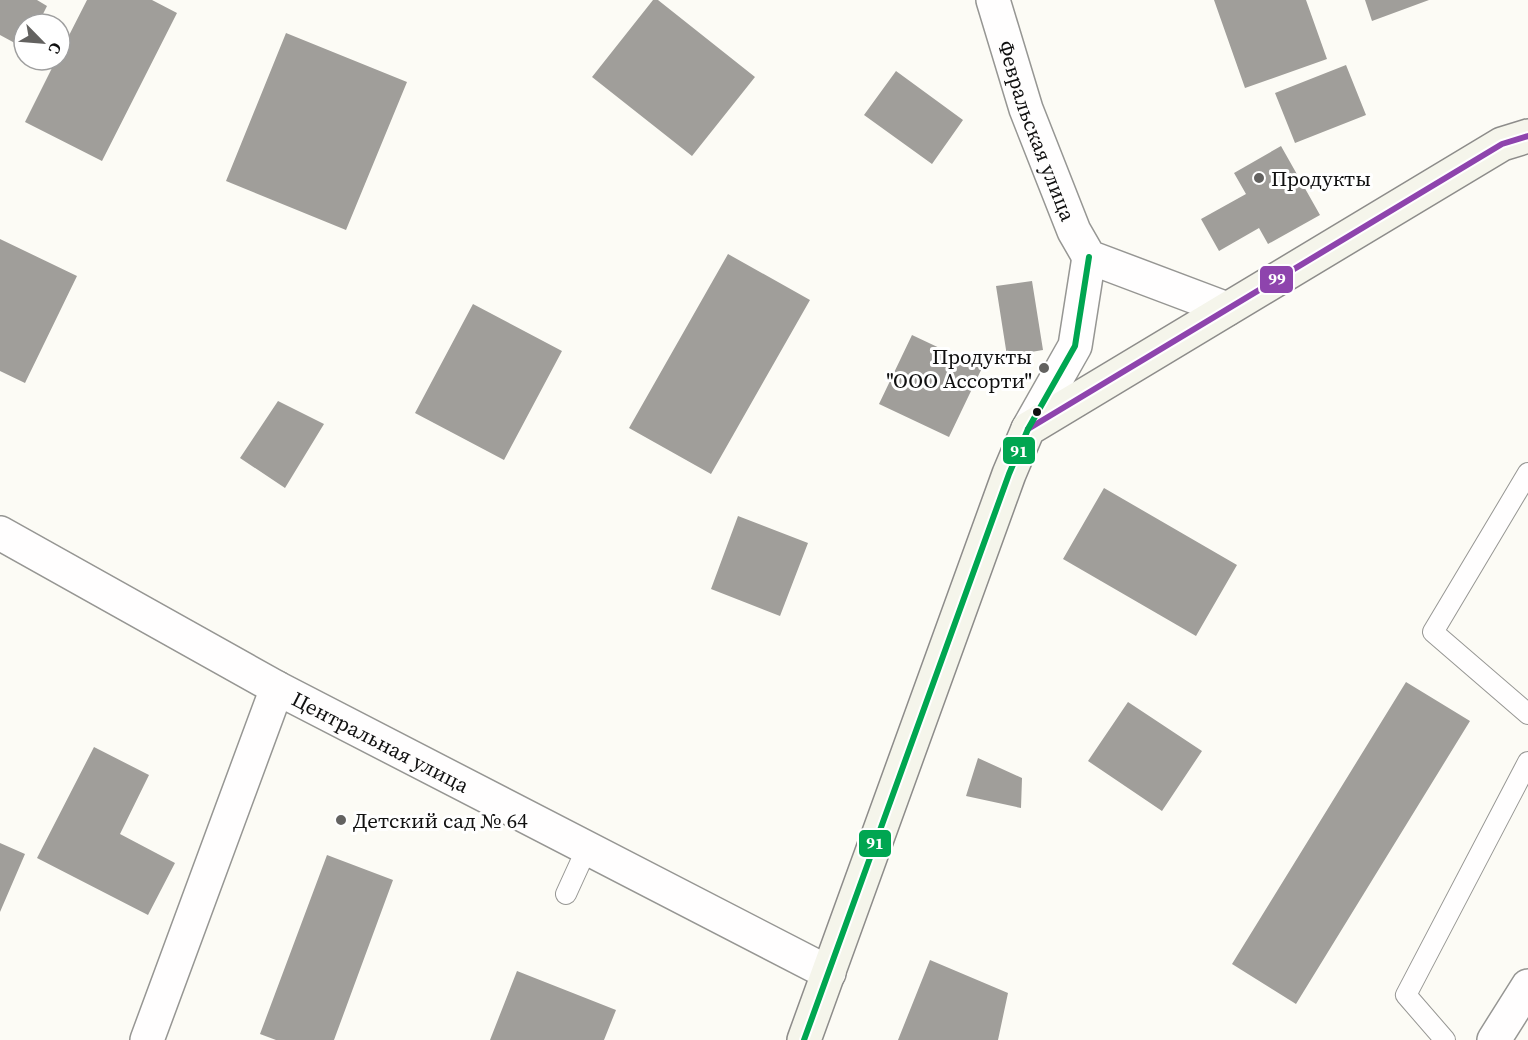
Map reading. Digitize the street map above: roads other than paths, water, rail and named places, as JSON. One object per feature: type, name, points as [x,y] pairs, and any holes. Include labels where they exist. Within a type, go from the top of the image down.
[{"type":"main road","points":[[804,1040],[1009,474],[1028,429],[1502,144],[1528,136]]},
{"type":"street","name":"Февральская улица","points":[[993,0],[1026,109],[1074,231],[1089,257]]},
{"type":"street","points":[[1028,429],[1075,346],[1089,257],[1227,309]]},
{"type":"street","name":"Центральная улица","points":[[0,533],[277,688],[829,973]]},
{"type":"street","points":[[147,1040],[277,688]]},
{"type":"street","points":[[1494,1040],[1528,986]]},
{"type":"lane","points":[[1528,473],[1433,632],[1528,714]]},
{"type":"lane","points":[[1444,1040],[1407,995],[1528,762]]},
{"type":"lane","points":[[566,894],[587,848]]},
{"type":"place","name":"Продукты","points":[[1259,178]]},
{"type":"place","name":"Продукты \"ООО Ассорти\"","points":[[1044,368]]},
{"type":"place","name":"Детский сад № 64","points":[[341,820]]}]
